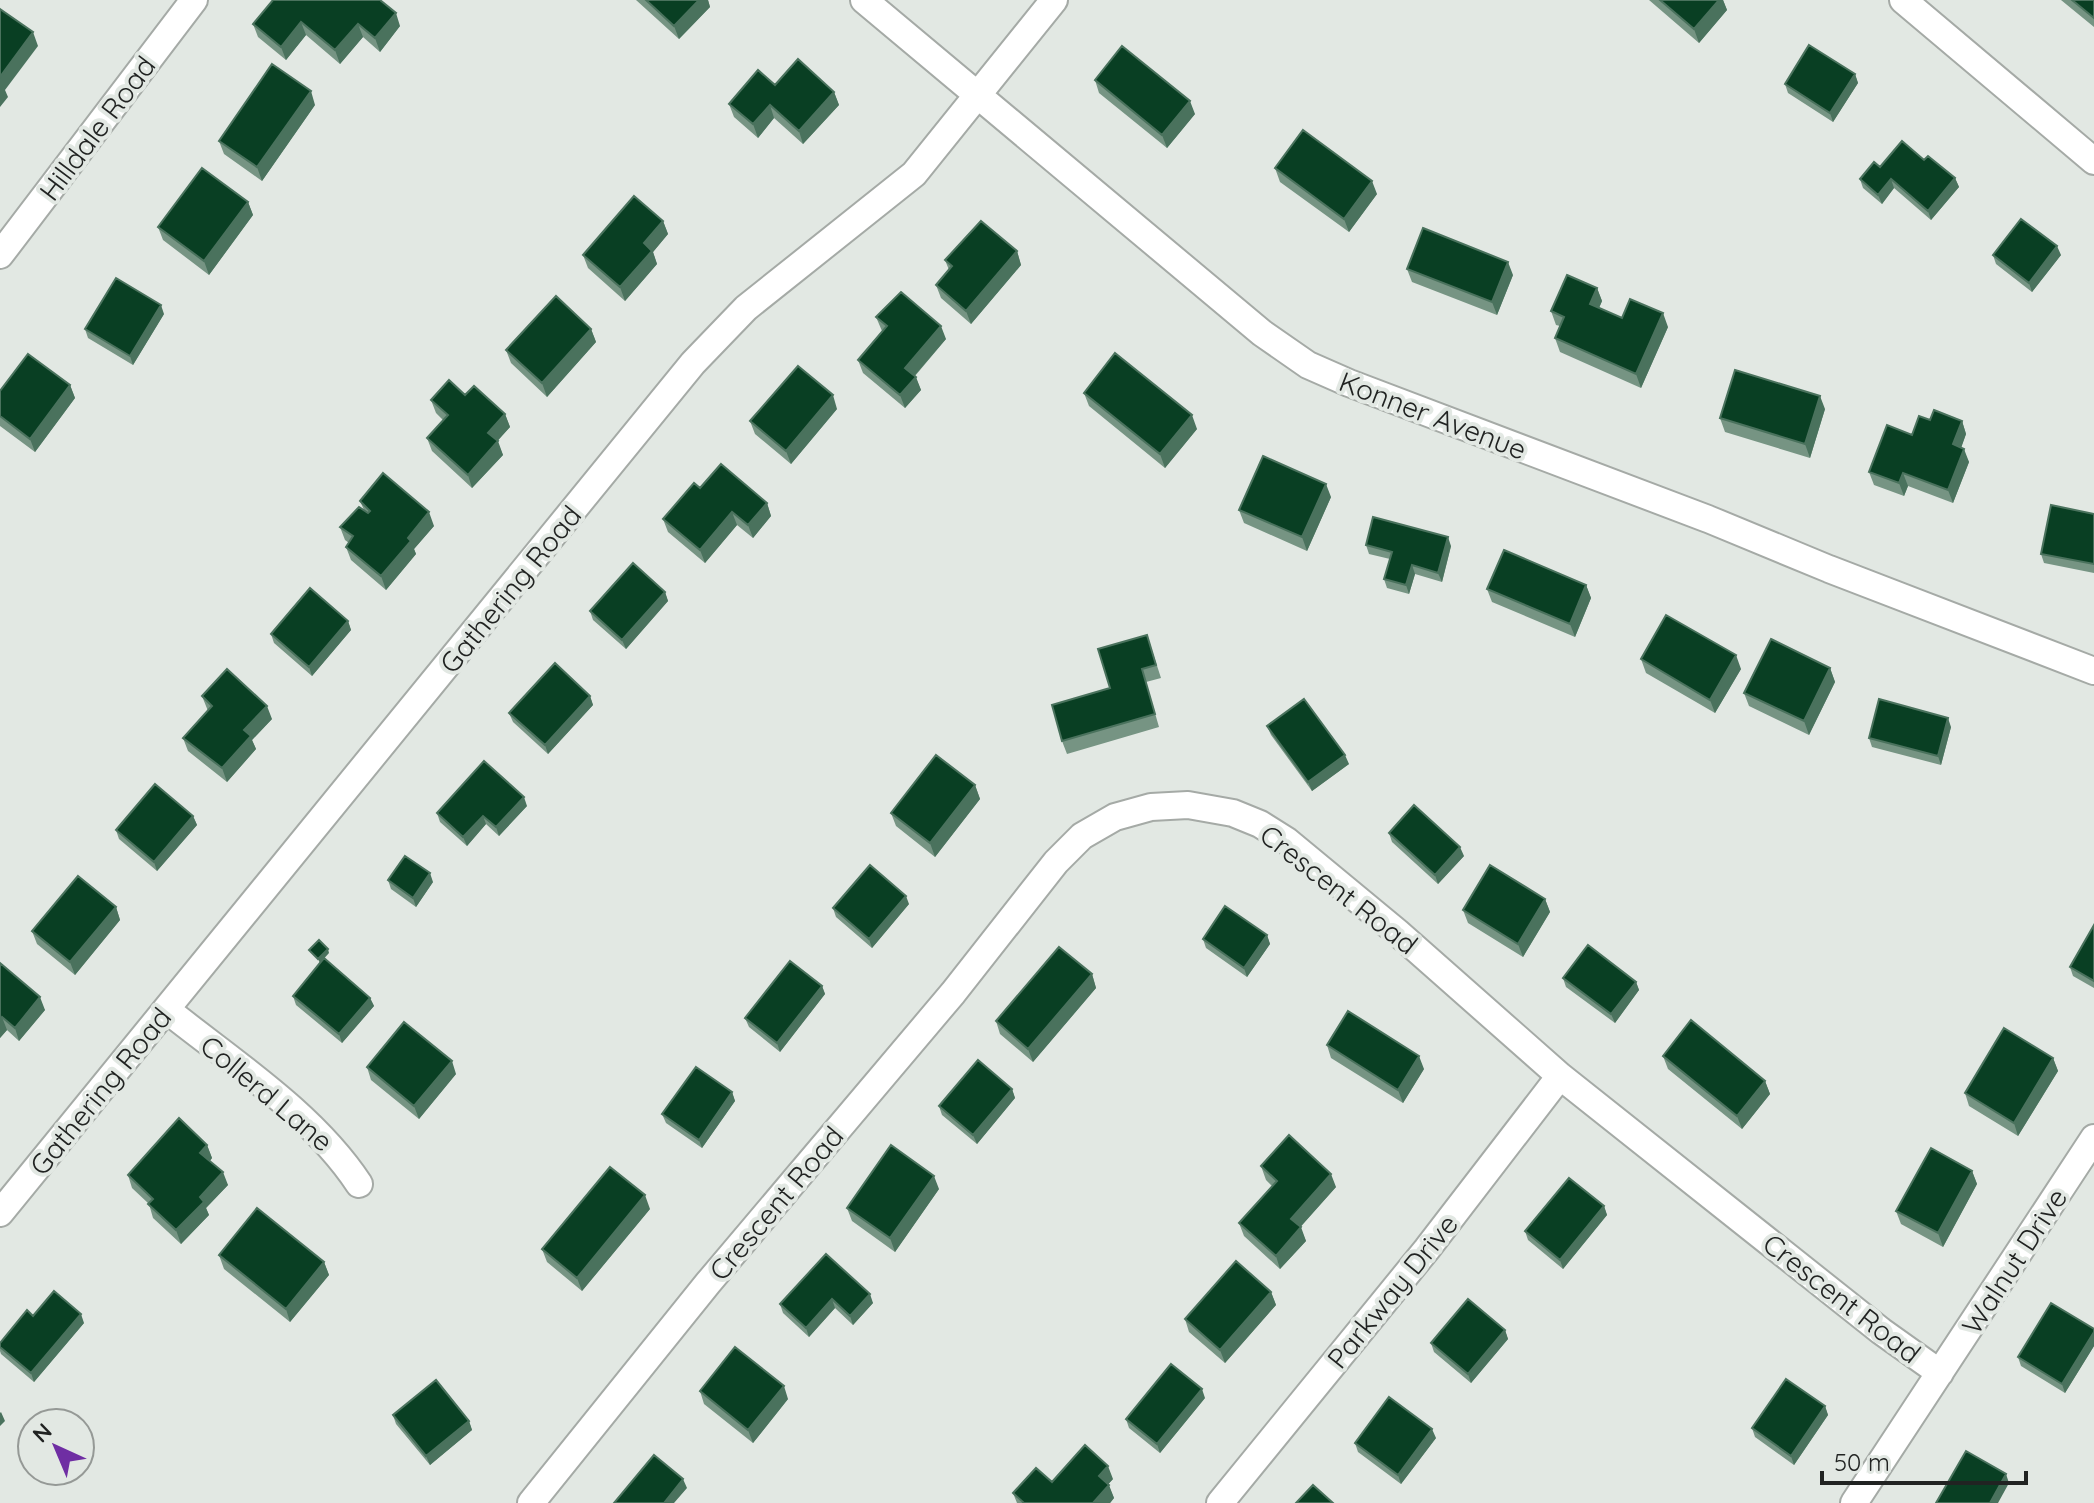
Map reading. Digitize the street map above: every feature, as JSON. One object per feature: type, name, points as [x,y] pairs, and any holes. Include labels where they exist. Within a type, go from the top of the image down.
[{"type":"street","name":"Hilldale Road","points":[[0,255],[194,0]]},
{"type":"street","name":"Konner Avenue","points":[[864,0],[1262,333],[1308,365],[2094,671]]},
{"type":"street","name":"Gathering Road","points":[[0,1213],[693,363],[746,308],[914,174],[1054,0]]},
{"type":"street","points":[[1903,0],[2094,161]]},
{"type":"street","name":"Crescent Road","points":[[531,1503],[708,1283],[953,993],[1056,862],[1082,836],[1115,817],[1151,807],[1188,805],[1233,813],[1260,824],[1287,841],[1397,932],[1560,1076],[1881,1331],[1940,1373]]},
{"type":"street","name":"Collerd Lane","points":[[167,1010],[318,1131],[359,1184]]},
{"type":"street","name":"Parkway Drive","points":[[1220,1503],[1427,1249],[1560,1076]]},
{"type":"street","name":"Walnut Drive","points":[[1854,1503],[2094,1138]]},
{"type":"building","points":[[273,0],[380,0],[396,13],[375,38],[358,24],[335,50],[301,22],[281,47],[253,24]]},
{"type":"building","points":[[646,0],[699,0],[674,26]]},
{"type":"building","points":[[1660,0],[1719,0],[1694,29]]},
{"type":"building","points":[[2072,0],[2094,0],[2094,18]]},
{"type":"building","points":[[0,9],[33,32],[0,77]]},
{"type":"building","points":[[1809,45],[1855,74],[1830,113],[1785,84]]},
{"type":"building","points":[[1122,46],[1190,101],[1162,135],[1095,80]]},
{"type":"building","points":[[798,59],[834,92],[799,131],[770,105],[753,124],[729,104],[758,70],[775,85]]},
{"type":"building","points":[[272,64],[311,91],[257,167],[219,141]]},
{"type":"building","points":[[1303,130],[1372,181],[1344,219],[1275,168]]},
{"type":"building","points":[[1902,141],[1924,160],[1928,156],[1955,178],[1928,211],[1891,179],[1878,195],[1860,179],[1874,162],[1880,167]]},
{"type":"building","points":[[202,168],[248,202],[204,261],[158,227]]},
{"type":"building","points":[[634,196],[663,221],[644,243],[652,251],[620,287],[583,255]]},
{"type":"building","points":[[2021,219],[2057,246],[2029,283],[1993,255]]},
{"type":"building","points":[[981,221],[1017,251],[966,311],[936,285],[952,266],[945,260]]},
{"type":"building","points":[[1423,228],[1508,262],[1492,302],[1407,269]]},
{"type":"building","points":[[1567,275],[1597,288],[1590,304],[1622,318],[1630,299],[1663,313],[1636,374],[1555,338],[1564,317],[1551,311]]},
{"type":"building","points":[[116,278],[161,305],[130,356],[85,329]]},
{"type":"building","points":[[901,292],[941,326],[905,368],[916,377],[900,395],[858,360],[887,326],[876,317]]},
{"type":"building","points":[[556,296],[591,329],[542,383],[506,350]]},
{"type":"building","points":[[1115,353],[1192,415],[1160,454],[1084,393]]},
{"type":"building","points":[[28,354],[70,385],[30,439],[0,416],[0,391]]},
{"type":"building","points":[[798,366],[833,395],[786,451],[750,421]]},
{"type":"building","points":[[1735,370],[1820,396],[1805,444],[1720,418]]},
{"type":"building","points":[[449,380],[465,395],[474,386],[505,414],[488,433],[498,441],[468,475],[427,438],[448,415],[431,400]]},
{"type":"building","points":[[1934,410],[1962,421],[1953,444],[1964,449],[1948,490],[1903,473],[1899,483],[1869,472],[1887,425],[1912,435],[1919,416],[1930,420]]},
{"type":"building","points":[[1263,456],[1326,484],[1302,537],[1239,510]]},
{"type":"building","points":[[721,464],[767,503],[748,525],[732,512],[700,550],[663,519],[694,483],[700,488]]},
{"type":"building","points":[[383,473],[429,512],[408,538],[411,541],[381,576],[346,547],[353,536],[340,527],[359,507],[368,513],[370,511],[360,501]]},
{"type":"building","points":[[2051,505],[2094,514],[2094,564],[2041,554]]},
{"type":"building","points":[[1373,517],[1448,537],[1438,573],[1412,565],[1406,585],[1384,579],[1392,552],[1366,545]]},
{"type":"building","points":[[1504,550],[1586,585],[1570,624],[1487,589]]},
{"type":"building","points":[[633,563],[665,592],[622,640],[590,611]]},
{"type":"building","points":[[310,588],[348,621],[309,667],[271,634]]},
{"type":"building","points":[[1666,615],[1736,655],[1710,700],[1641,659]]},
{"type":"building","points":[[1147,635],[1156,665],[1142,669],[1155,714],[1062,741],[1052,705],[1110,688],[1098,649]]},
{"type":"building","points":[[1771,639],[1830,668],[1804,721],[1744,693]]},
{"type":"building","points":[[555,663],[590,696],[545,745],[509,713]]},
{"type":"building","points":[[227,669],[267,706],[244,730],[251,736],[222,768],[183,738],[212,706],[202,696]]},
{"type":"building","points":[[1304,699],[1345,755],[1308,782],[1267,726]]},
{"type":"building","points":[[1879,699],[1948,718],[1938,756],[1869,738]]},
{"type":"building","points":[[936,755],[975,785],[930,843],[891,813]]},
{"type":"building","points":[[484,761],[524,797],[496,827],[483,816],[463,837],[437,813]]},
{"type":"building","points":[[155,784],[193,816],[154,862],[116,830]]},
{"type":"building","points":[[1414,805],[1460,847],[1435,875],[1389,833]]},
{"type":"building","points":[[405,856],[430,873],[413,898],[388,880]]},
{"type":"building","points":[[870,865],[906,896],[869,939],[833,908]]},
{"type":"building","points":[[1490,865],[1545,899],[1518,944],[1463,910]]},
{"type":"building","points":[[78,876],[116,907],[70,962],[32,931]]},
{"type":"building","points":[[1225,906],[1267,935],[1244,968],[1203,939]]},
{"type":"building","points":[[2094,925],[2094,981],[2070,967]]},
{"type":"building","points":[[319,940],[328,949],[318,959],[309,950]]},
{"type":"building","points":[[1588,945],[1636,982],[1611,1014],[1563,978]]},
{"type":"building","points":[[1059,947],[1092,974],[1028,1049],[996,1021]]},
{"type":"building","points":[[324,958],[370,998],[339,1034],[293,996]]},
{"type":"building","points":[[790,961],[822,986],[777,1043],[745,1018]]},
{"type":"building","points":[[0,963],[40,997],[15,1028],[2,1017],[0,1020]]},
{"type":"building","points":[[1348,1011],[1419,1056],[1398,1090],[1327,1045]]},
{"type":"building","points":[[1691,1020],[1765,1081],[1737,1116],[1663,1056]]},
{"type":"building","points":[[404,1022],[452,1061],[414,1106],[367,1067]]},
{"type":"building","points":[[2004,1028],[2053,1058],[2014,1123],[1965,1093]]},
{"type":"building","points":[[978,1060],[1012,1089],[973,1135],[939,1106]]},
{"type":"building","points":[[696,1067],[732,1092],[699,1140],[662,1114]]},
{"type":"building","points":[[179,1118],[207,1145],[200,1153],[223,1172],[200,1197],[204,1202],[176,1230],[148,1204],[153,1199],[128,1175]]},
{"type":"building","points":[[1289,1135],[1331,1174],[1291,1219],[1301,1227],[1276,1256],[1239,1223],[1277,1181],[1261,1166]]},
{"type":"building","points":[[891,1145],[934,1176],[890,1238],[847,1208]]},
{"type":"building","points":[[1931,1148],[1972,1171],[1938,1233],[1896,1211]]},
{"type":"building","points":[[610,1167],[645,1195],[577,1278],[542,1249]]},
{"type":"building","points":[[1569,1178],[1604,1206],[1560,1260],[1525,1231]]},
{"type":"building","points":[[257,1208],[324,1262],[286,1309],[219,1255]]},
{"type":"building","points":[[826,1254],[870,1294],[850,1316],[832,1299],[806,1328],[780,1304]]},
{"type":"building","points":[[1236,1261],[1271,1292],[1220,1350],[1185,1319]]},
{"type":"building","points":[[54,1291],[81,1314],[31,1373],[0,1347],[0,1343],[27,1310],[33,1316]]},
{"type":"building","points":[[1468,1299],[1505,1330],[1468,1374],[1431,1343]]},
{"type":"building","points":[[2051,1303],[2094,1329],[2062,1384],[2018,1357]]},
{"type":"building","points":[[735,1347],[784,1386],[748,1430],[700,1391]]},
{"type":"building","points":[[1171,1364],[1202,1389],[1157,1444],[1126,1419]]},
{"type":"building","points":[[1786,1379],[1825,1406],[1791,1456],[1752,1428]]},
{"type":"building","points":[[436,1380],[469,1421],[426,1456],[393,1415]]},
{"type":"building","points":[[1389,1397],[1432,1429],[1398,1475],[1355,1443]]},
{"type":"building","points":[[1085,1445],[1108,1466],[1099,1476],[1109,1485],[1093,1503],[1024,1503],[1013,1493],[1036,1468],[1052,1482]]},
{"type":"building","points":[[1966,1451],[2006,1474],[1990,1503],[1936,1503]]},
{"type":"building","points":[[654,1455],[683,1479],[664,1503],[614,1503]]},
{"type":"building","points":[[1313,1485],[1333,1503],[1296,1503]]}]
